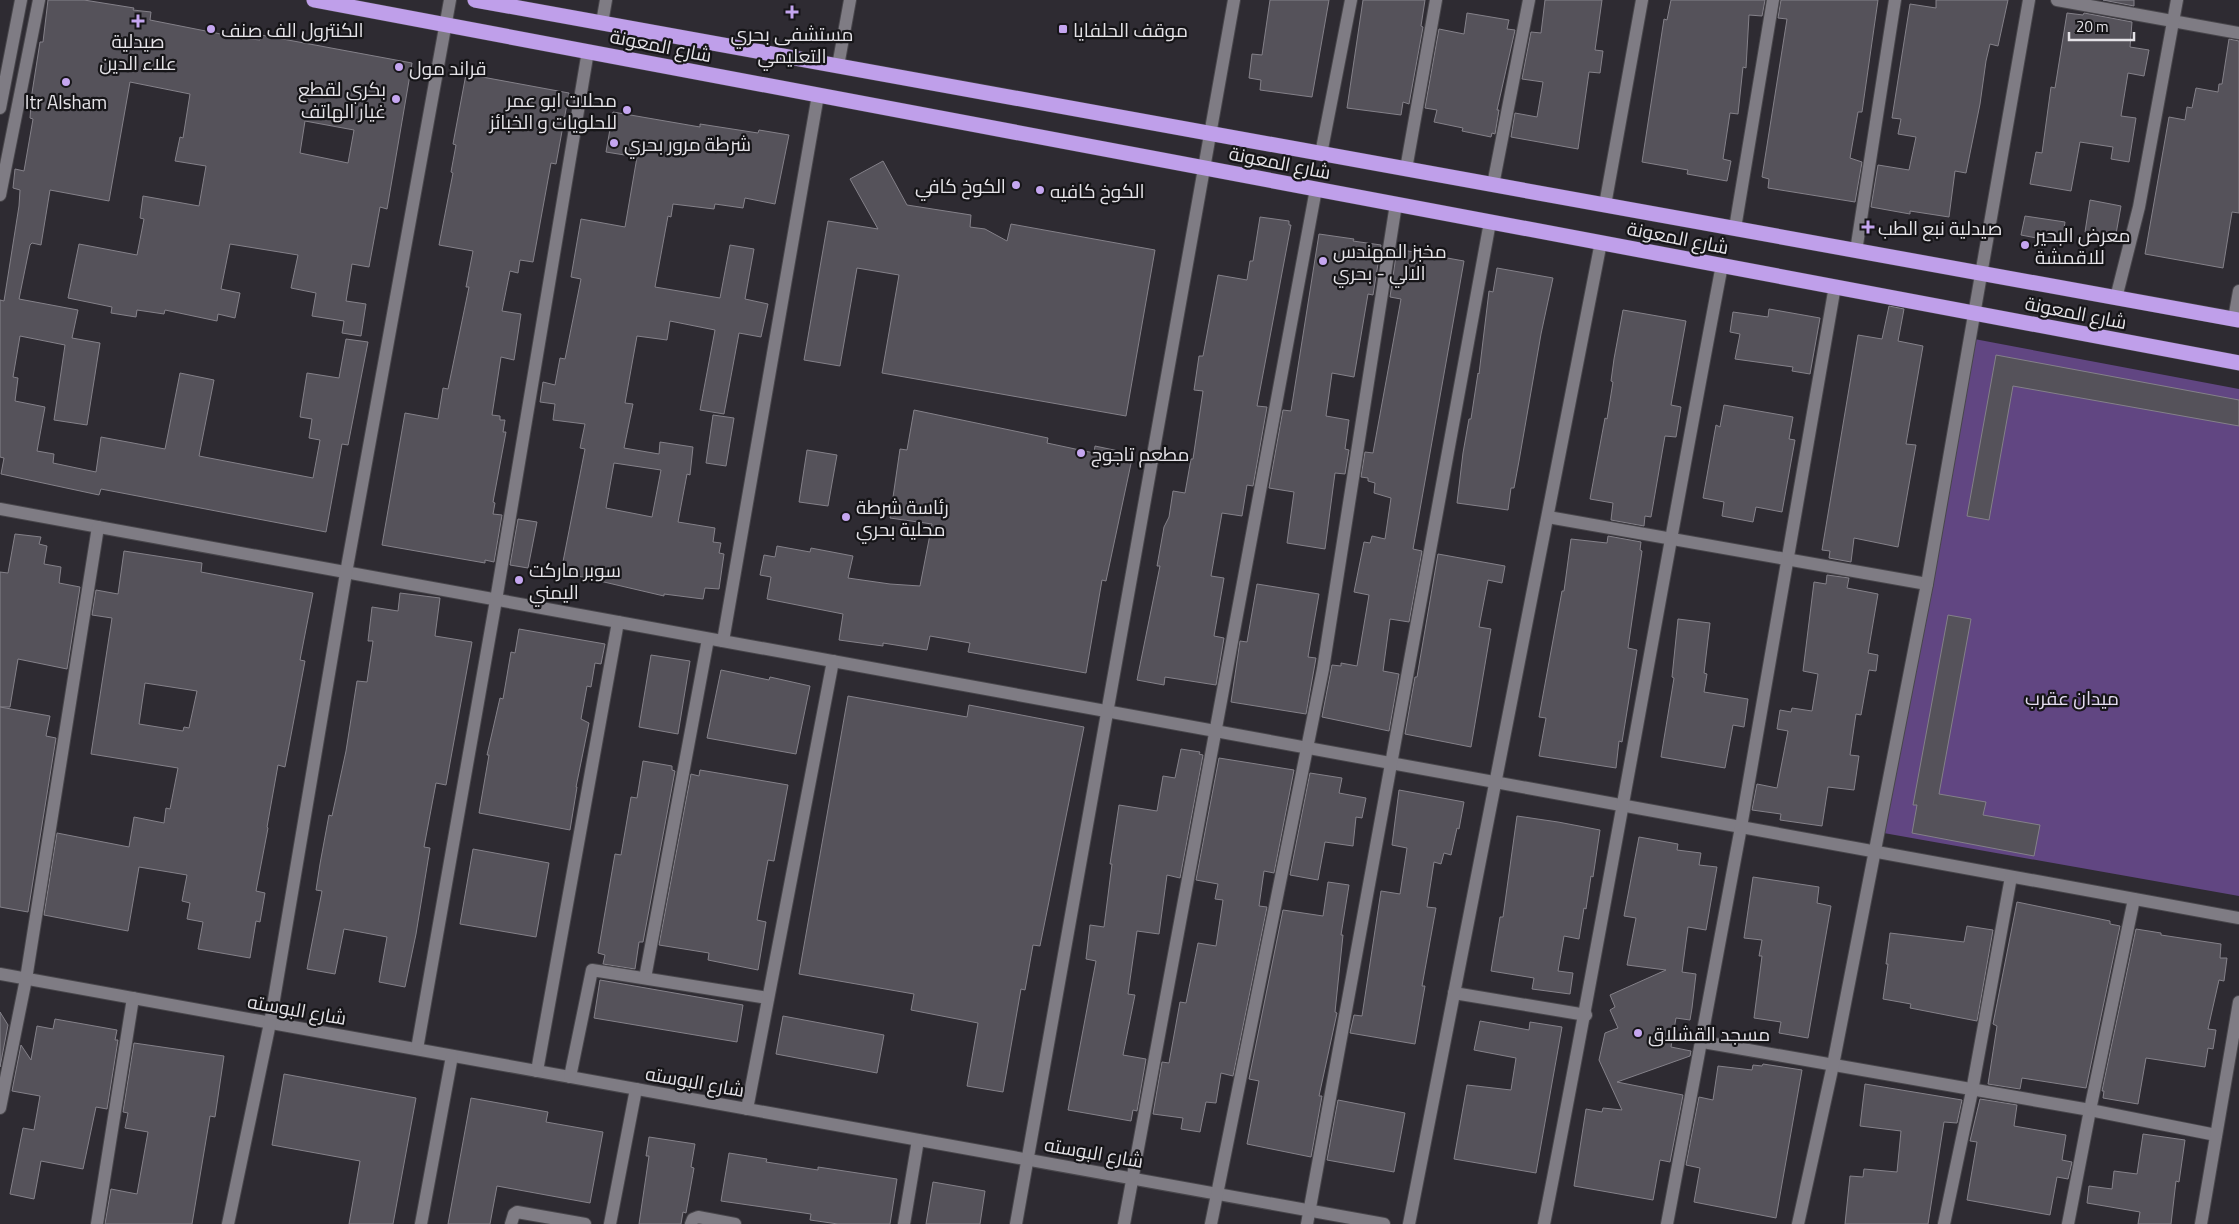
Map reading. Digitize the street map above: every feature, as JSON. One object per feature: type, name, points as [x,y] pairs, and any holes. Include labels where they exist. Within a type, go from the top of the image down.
[{"type":"highway","name":"شارع المعونة","points":[[314,0],[2239,363]]},
{"type":"highway","name":"شارع المعونة","points":[[474,0],[2236,320]]},
{"type":"street","points":[[0,108],[21,0]]},
{"type":"street","points":[[0,195],[40,0]]},
{"type":"street","points":[[228,1224],[270,1023],[346,572],[450,0]]},
{"type":"street","points":[[602,23],[606,0]]},
{"type":"street","points":[[838,66],[850,0]]},
{"type":"street","points":[[1016,1224],[1234,0]]},
{"type":"street","points":[[1321,154],[1351,0]]},
{"type":"street","points":[[1406,169],[1436,0]]},
{"type":"street","points":[[1492,185],[1529,0]]},
{"type":"street","points":[[1605,205],[1642,0]]},
{"type":"street","points":[[1735,228],[1773,0]]},
{"type":"street","points":[[1856,251],[1895,0]]},
{"type":"street","points":[[1798,1224],[1833,1065],[1927,584],[2029,0]]},
{"type":"street","points":[[2057,0],[2239,33]]},
{"type":"street","points":[[2116,298],[2139,207],[2177,0]]},
{"type":"street","points":[[417,1049],[496,600],[588,51]]},
{"type":"street","points":[[723,641],[818,95]]},
{"type":"street","points":[[1124,1224],[1316,189]]},
{"type":"street","points":[[1212,1224],[1323,669],[1396,204]]},
{"type":"street","points":[[1307,1224],[1490,222]]},
{"type":"street","points":[[1409,1224],[1601,242]]},
{"type":"street","points":[[1544,1224],[1586,1015],[1670,538],[1722,265]]},
{"type":"street","points":[[1667,1224],[1741,827],[1835,286]]},
{"type":"street","points":[[2236,320],[2239,291]]},
{"type":"street","points":[[0,509],[2239,918]]},
{"type":"street","points":[[1548,517],[1927,584]]},
{"type":"street","points":[[0,1108],[26,979],[98,527]]},
{"type":"street","points":[[537,1071],[618,622]]},
{"type":"street","points":[[644,978],[708,638]]},
{"type":"street","points":[[747,1109],[832,661]]},
{"type":"street","points":[[1944,1224],[1972,1090],[2011,876]]},
{"type":"street","points":[[2068,1224],[2134,899]]},
{"type":"street","points":[[570,1077],[592,970],[768,998]]},
{"type":"street","name":"شارع البوسته","points":[[0,974],[1384,1224]]},
{"type":"street","points":[[1454,993],[1586,1015]]},
{"type":"street","points":[[97,1224],[133,998]]},
{"type":"street","points":[[2201,1224],[2239,1002]]},
{"type":"street","points":[[1702,1042],[2090,1110],[2216,1135]]},
{"type":"street","points":[[421,1224],[452,1056]]},
{"type":"street","points":[[610,1224],[636,1089]]},
{"type":"street","points":[[904,1224],[918,1140]]},
{"type":"street","points":[[511,1224],[514,1214],[517,1212],[585,1224]]},
{"type":"street","points":[[691,1224],[693,1218],[698,1217],[735,1224]]},
{"type":"green space","name":"ميدان عقرب","points":[[1969,338],[2239,389],[2239,896],[1878,832]]},
{"type":"building","points":[[48,0],[84,0],[151,12],[150,20],[241,38],[260,40],[261,35],[412,63],[387,209],[380,207],[369,267],[352,264],[346,301],[366,304],[361,336],[342,333],[344,321],[312,316],[316,293],[291,288],[298,255],[230,244],[221,289],[240,293],[235,318],[218,314],[217,321],[165,310],[164,314],[137,310],[136,317],[111,313],[112,307],[68,298],[79,244],[137,255],[144,219],[140,218],[143,196],[199,206],[206,166],[175,161],[180,137],[183,138],[190,94],[130,82],[109,201],[50,190],[41,245],[32,243],[30,245],[19,299],[78,310],[72,338],[100,343],[87,425],[54,420],[65,345],[20,336],[13,377],[18,378],[15,401],[45,407],[37,451],[54,454],[53,463],[96,472],[101,437],[165,449],[180,373],[214,380],[199,456],[313,478],[320,440],[309,438],[312,419],[300,417],[307,373],[339,378],[346,339],[368,342],[348,445],[342,444],[326,532],[101,489],[99,495],[1,474],[4,458],[0,457],[0,300],[4,301],[19,206],[20,190],[13,188],[15,169],[24,171],[33,119],[30,118],[32,93],[40,42],[43,42]],"holes":[[[305,121],[354,130],[348,163],[300,153]]]},
{"type":"building","points":[[1270,0],[1329,0],[1312,97],[1260,90],[1261,80],[1249,78],[1252,54],[1262,55]]},
{"type":"building","points":[[1363,0],[1425,0],[1421,26],[1423,27],[1409,104],[1403,102],[1401,115],[1347,108]]},
{"type":"building","points":[[1545,0],[1602,0],[1595,50],[1603,51],[1600,73],[1589,72],[1578,149],[1511,137],[1515,113],[1537,117],[1543,82],[1522,79],[1531,32],[1541,33]]},
{"type":"building","points":[[1671,0],[1765,0],[1762,16],[1749,15],[1746,68],[1743,67],[1738,114],[1730,113],[1723,159],[1731,161],[1727,181],[1687,174],[1688,170],[1642,162],[1664,19],[1667,20]]},
{"type":"building","points":[[1781,0],[1878,0],[1862,112],[1858,112],[1850,158],[1862,162],[1855,202],[1768,188],[1769,179],[1762,177],[1787,19],[1778,18]]},
{"type":"building","points":[[1936,0],[2008,0],[1998,46],[1990,44],[1966,173],[1955,171],[1949,217],[1910,211],[1910,214],[1871,207],[1878,165],[1909,170],[1916,137],[1898,134],[1901,119],[1892,118],[1910,4],[1936,8]]},
{"type":"building","points":[[2103,0],[2134,0],[2134,6]]},
{"type":"building","points":[[1467,13],[1509,20],[1507,29],[1515,30],[1497,110],[1499,110],[1495,134],[1492,133],[1491,137],[1462,131],[1463,128],[1434,122],[1437,110],[1425,108],[1439,29],[1464,34]]},
{"type":"building","points":[[2067,13],[2083,15],[2084,13],[2132,22],[2130,47],[2149,50],[2144,76],[2128,73],[2121,116],[2136,118],[2129,162],[2111,159],[2113,147],[2080,142],[2071,191],[2030,184],[2036,152],[2042,153],[2051,87],[2055,88]]},
{"type":"building","points":[[2229,39],[2239,41],[2239,213],[2232,212],[2223,268],[2145,254],[2169,117],[2185,120],[2187,107],[2192,108],[2196,88],[2218,92],[2219,84],[2222,84]]},
{"type":"building","points":[[466,74],[569,93],[556,164],[551,163],[533,262],[520,260],[518,273],[510,271],[502,311],[521,314],[514,360],[501,357],[492,415],[500,416],[500,420],[505,420],[503,432],[506,432],[493,502],[495,503],[493,514],[502,515],[494,562],[485,560],[485,563],[382,545],[405,413],[438,419],[443,388],[448,389],[469,287],[466,287],[473,251],[439,245],[453,173],[451,172],[456,145],[453,144]]},
{"type":"building","points":[[613,112],[700,127],[700,124],[758,133],[759,130],[789,135],[775,204],[745,198],[743,208],[715,204],[714,209],[673,204],[671,217],[668,216],[655,287],[720,298],[730,245],[754,249],[745,299],[768,304],[761,337],[739,333],[724,414],[700,410],[715,330],[670,321],[667,340],[637,336],[625,403],[633,404],[624,448],[659,454],[660,442],[693,447],[690,475],[687,474],[678,522],[715,528],[713,542],[721,543],[719,553],[724,554],[719,589],[705,588],[703,599],[664,594],[664,596],[561,572],[585,449],[580,448],[585,424],[553,420],[555,404],[540,402],[543,382],[555,385],[560,358],[565,359],[581,279],[571,277],[581,219],[625,227],[637,157],[606,152]],"holes":[[[614,463],[661,470],[652,517],[606,508]]]},
{"type":"building","points":[[883,161],[907,205],[971,215],[970,227],[985,229],[1007,241],[1011,224],[1155,250],[1126,416],[882,373],[899,275],[857,268],[840,366],[804,360],[828,221],[878,229],[850,179]]},
{"type":"building","points":[[2090,200],[2121,206],[2116,234],[2105,232],[2104,235],[2085,232]]},
{"type":"building","points":[[2025,216],[2065,222],[2062,243],[2021,235]]},
{"type":"building","points":[[1260,217],[1289,221],[1289,225],[1291,225],[1257,406],[1267,407],[1253,486],[1247,485],[1242,516],[1222,513],[1211,576],[1224,578],[1214,636],[1224,638],[1216,685],[1165,677],[1164,685],[1137,680],[1160,566],[1157,566],[1164,527],[1169,517],[1173,491],[1185,493],[1191,459],[1193,459],[1203,391],[1194,390],[1199,356],[1203,356],[1218,275],[1247,280],[1250,261],[1253,261]]},
{"type":"building","points":[[1319,234],[1381,245],[1373,295],[1368,294],[1354,377],[1332,373],[1326,416],[1349,420],[1345,449],[1349,450],[1345,474],[1335,473],[1325,549],[1287,543],[1294,492],[1269,488],[1283,410],[1291,411]]},
{"type":"building","points":[[1397,249],[1464,261],[1413,549],[1422,551],[1409,622],[1390,619],[1383,671],[1399,674],[1389,731],[1322,717],[1332,665],[1341,666],[1341,663],[1357,666],[1369,595],[1354,592],[1364,542],[1370,543],[1372,536],[1385,539],[1391,498],[1374,493],[1375,483],[1368,481],[1368,478],[1361,477],[1365,452],[1373,453],[1401,299],[1390,297]]},
{"type":"building","points":[[1497,268],[1553,278],[1541,334],[1514,488],[1511,488],[1508,510],[1457,503],[1463,453],[1479,374],[1489,291],[1493,292]]},
{"type":"building","points":[[1889,306],[1904,309],[1898,341],[1923,346],[1906,444],[1916,445],[1898,547],[1854,538],[1851,562],[1829,558],[1830,551],[1822,550],[1858,335],[1882,339]]},
{"type":"building","points":[[1769,309],[1820,318],[1810,374],[1792,371],[1793,367],[1735,359],[1740,334],[1730,332],[1733,312],[1768,317]]},
{"type":"building","points":[[1623,310],[1686,321],[1671,405],[1681,407],[1676,437],[1665,436],[1651,517],[1645,516],[1644,526],[1611,520],[1613,503],[1590,499],[1605,418],[1607,419],[1613,382],[1611,381],[1614,359]]},
{"type":"building","points":[[1996,355],[2239,400],[2239,426],[2013,386],[1989,520],[1967,516]]},
{"type":"building","points":[[1724,405],[1793,417],[1789,439],[1795,440],[1782,512],[1756,507],[1753,522],[1722,516],[1724,502],[1703,498],[1716,425],[1720,427]]},
{"type":"building","points":[[914,410],[1048,438],[1047,443],[1094,453],[1095,446],[1133,454],[1106,581],[1102,580],[1086,673],[968,652],[970,643],[930,636],[927,650],[883,643],[883,646],[839,640],[843,614],[767,599],[771,577],[760,575],[764,555],[775,557],[777,546],[810,552],[811,548],[853,556],[848,578],[920,586],[932,524],[890,518],[900,449],[907,450]]},
{"type":"building","points":[[713,415],[734,418],[726,466],[706,463]]},
{"type":"building","points":[[807,450],[837,455],[828,506],[799,502]]},
{"type":"building","points":[[518,519],[537,522],[528,568],[510,565]]},
{"type":"building","points":[[15,534],[41,537],[39,544],[47,546],[44,564],[61,567],[59,583],[80,587],[67,669],[18,659],[10,707],[0,707],[0,572],[8,573]]},
{"type":"building","points":[[1608,536],[1641,542],[1640,550],[1642,551],[1628,648],[1637,650],[1622,742],[1619,741],[1616,768],[1539,756],[1546,718],[1539,717],[1562,591],[1564,591],[1571,539],[1607,543]]},
{"type":"building","points":[[124,551],[202,563],[201,572],[313,593],[300,660],[305,661],[285,767],[278,765],[267,827],[256,891],[265,893],[260,922],[256,921],[250,958],[198,949],[203,922],[187,919],[190,903],[182,901],[187,875],[139,867],[128,931],[44,915],[57,833],[129,847],[134,817],[164,823],[166,808],[170,809],[178,768],[91,754],[112,618],[92,615],[96,590],[118,594]],"holes":[[[145,683],[197,691],[189,728],[184,727],[183,731],[139,724]]]},
{"type":"building","points":[[1438,554],[1505,566],[1502,583],[1488,580],[1479,627],[1491,629],[1471,747],[1405,734],[1415,677],[1417,677]]},
{"type":"building","points":[[1827,575],[1849,578],[1847,588],[1878,594],[1868,653],[1878,655],[1876,671],[1869,670],[1861,715],[1856,714],[1850,755],[1859,756],[1854,790],[1828,787],[1822,826],[1780,820],[1781,814],[1752,810],[1757,784],[1777,788],[1788,731],[1777,729],[1780,710],[1791,712],[1792,708],[1812,711],[1818,674],[1803,671],[1814,582],[1826,584]]},
{"type":"building","points":[[1257,584],[1319,594],[1308,657],[1316,658],[1306,714],[1231,702],[1240,641],[1247,642]]},
{"type":"building","points":[[400,593],[440,598],[435,636],[472,642],[446,785],[436,783],[424,847],[430,848],[405,987],[379,982],[387,937],[344,929],[335,974],[307,969],[322,891],[316,890],[320,864],[329,815],[332,816],[346,751],[357,681],[367,682],[373,641],[368,641],[372,607],[398,611]]},
{"type":"building","points":[[1948,615],[1971,619],[1939,794],[1986,802],[1983,815],[2040,825],[2034,856],[1912,833],[1917,805],[1913,805]]},
{"type":"building","points":[[1678,619],[1710,623],[1704,673],[1707,674],[1704,692],[1748,699],[1744,727],[1733,725],[1725,768],[1661,757],[1674,678],[1672,677]]},
{"type":"building","points":[[519,629],[605,644],[601,664],[595,663],[591,687],[587,686],[581,719],[589,723],[576,787],[570,830],[479,813],[489,755],[487,755],[500,698],[503,699],[511,652],[515,653]]},
{"type":"building","points":[[651,655],[690,661],[678,734],[639,727]]},
{"type":"building","points":[[721,670],[769,680],[770,677],[810,686],[796,754],[707,738]]},
{"type":"building","points":[[848,696],[967,717],[969,705],[1084,727],[1040,946],[1033,945],[1025,990],[1021,989],[1003,1092],[967,1086],[978,1023],[911,1010],[914,994],[799,974]]},
{"type":"building","points":[[0,707],[50,716],[46,736],[56,738],[28,912],[0,907]]},
{"type":"building","points":[[1181,749],[1200,752],[1199,754],[1203,755],[1180,878],[1167,875],[1159,934],[1137,931],[1128,994],[1135,995],[1123,1055],[1146,1059],[1137,1111],[1133,1110],[1131,1121],[1068,1110],[1096,961],[1086,959],[1090,925],[1104,927],[1112,864],[1110,864],[1119,805],[1157,811],[1163,776],[1175,778]]},
{"type":"building","points":[[1219,758],[1294,770],[1274,873],[1264,871],[1259,906],[1267,907],[1233,1076],[1221,1073],[1216,1103],[1206,1102],[1200,1132],[1181,1129],[1183,1118],[1153,1114],[1162,1062],[1169,1063],[1180,1002],[1186,1003],[1198,943],[1216,946],[1223,900],[1215,899],[1218,884],[1196,880]]},
{"type":"building","points":[[643,761],[672,766],[672,770],[675,771],[643,942],[639,942],[635,969],[603,964],[605,955],[598,953],[615,854],[621,855],[631,797],[637,798]]},
{"type":"building","points":[[700,770],[788,785],[774,861],[768,860],[757,920],[766,922],[758,970],[708,960],[709,953],[659,945],[691,774],[699,776]]},
{"type":"building","points":[[1310,773],[1342,778],[1339,793],[1366,798],[1362,818],[1356,817],[1353,846],[1325,842],[1318,880],[1290,875]]},
{"type":"building","points":[[1399,790],[1464,802],[1459,829],[1457,828],[1451,855],[1444,853],[1441,864],[1434,862],[1427,907],[1436,908],[1422,986],[1425,986],[1415,1044],[1350,1033],[1354,1015],[1362,1016],[1381,891],[1400,894],[1407,848],[1392,845]]},
{"type":"building","points":[[1517,816],[1600,830],[1593,877],[1591,876],[1579,939],[1564,936],[1558,971],[1573,973],[1570,994],[1532,989],[1534,978],[1491,971],[1500,917],[1503,917]]},
{"type":"building","points":[[1639,837],[1678,844],[1677,850],[1701,853],[1699,865],[1717,867],[1706,930],[1688,927],[1682,972],[1696,974],[1692,1008],[1690,1020],[1676,1018],[1671,1047],[1691,1051],[1690,1056],[1617,1082],[1683,1095],[1670,1162],[1660,1160],[1653,1200],[1574,1186],[1586,1109],[1602,1112],[1603,1108],[1622,1110],[1599,1060],[1605,1033],[1618,1028],[1610,1010],[1615,1007],[1610,995],[1666,970],[1627,965],[1636,918],[1624,916]]},
{"type":"building","points":[[473,849],[549,863],[536,937],[460,924]]},
{"type":"building","points":[[1753,877],[1819,887],[1817,903],[1831,906],[1808,1038],[1779,1033],[1781,1022],[1754,1018],[1762,956],[1759,956],[1762,940],[1744,938]]},
{"type":"building","points":[[1328,882],[1349,885],[1341,935],[1343,935],[1335,1012],[1337,1013],[1319,1096],[1322,1096],[1311,1157],[1247,1144],[1259,1081],[1249,1079],[1283,910],[1323,916]]},
{"type":"building","points":[[2017,902],[2110,921],[2110,924],[2120,926],[2086,1088],[2022,1078],[2020,1089],[1988,1084],[1997,1026],[1993,1024]]},
{"type":"building","points":[[1967,926],[1993,930],[1977,1021],[1910,1008],[1911,1004],[1883,999],[1890,933],[1964,942]]},
{"type":"building","points":[[2136,929],[2161,933],[2161,935],[2221,944],[2220,958],[2227,958],[2224,981],[2219,980],[2208,1029],[2216,1030],[2213,1049],[2208,1048],[2205,1067],[2146,1058],[2138,1104],[2103,1098],[2104,1091],[2102,1091]]},
{"type":"building","points":[[600,980],[743,1005],[737,1042],[594,1018]]},
{"type":"building","points":[[0,1012],[8,1025],[0,1067]]},
{"type":"building","points":[[783,1016],[884,1035],[877,1073],[776,1054]]},
{"type":"building","points":[[55,1019],[117,1030],[115,1040],[118,1040],[107,1109],[96,1107],[83,1169],[41,1161],[34,1199],[10,1194],[23,1128],[34,1130],[40,1096],[12,1091],[21,1045],[31,1060],[37,1026],[53,1029]]},
{"type":"building","points":[[1480,1021],[1529,1030],[1530,1022],[1562,1027],[1536,1173],[1454,1159],[1467,1085],[1511,1090],[1516,1058],[1474,1050]]},
{"type":"building","points":[[134,1043],[224,1056],[215,1117],[210,1116],[192,1224],[105,1224],[111,1189],[137,1194],[148,1132],[125,1128],[128,1113],[123,1112]]},
{"type":"building","points":[[1763,1064],[1802,1070],[1776,1218],[1694,1202],[1700,1168],[1686,1165],[1699,1097],[1713,1100],[1718,1066],[1752,1070],[1753,1065],[1762,1066]]},
{"type":"building","points":[[284,1074],[416,1098],[393,1224],[349,1224],[360,1161],[272,1145]]},
{"type":"building","points":[[1865,1084],[1962,1100],[1957,1123],[1944,1122],[1928,1224],[1845,1224],[1850,1176],[1863,1177],[1864,1169],[1897,1172],[1901,1131],[1860,1126]]},
{"type":"building","points":[[471,1098],[548,1112],[546,1122],[603,1132],[590,1203],[497,1186],[490,1224],[448,1224]]},
{"type":"building","points":[[1980,1099],[2017,1105],[2014,1126],[2066,1135],[2062,1160],[2072,1162],[2068,1179],[2057,1177],[2050,1215],[1967,1200],[1977,1142],[1970,1141]]},
{"type":"building","points":[[1338,1100],[1405,1113],[1394,1172],[1327,1160]]},
{"type":"building","points":[[2143,1134],[2185,1140],[2179,1182],[2176,1181],[2171,1224],[2138,1224],[2140,1212],[2087,1203],[2089,1186],[2112,1189],[2114,1171],[2137,1174]]},
{"type":"building","points":[[649,1137],[695,1144],[691,1167],[694,1168],[686,1213],[683,1212],[681,1224],[639,1224],[649,1156],[646,1156]]},
{"type":"building","points":[[729,1153],[767,1159],[766,1162],[818,1170],[818,1167],[897,1179],[890,1224],[838,1224],[810,1220],[811,1214],[721,1201]]},
{"type":"building","points":[[933,1182],[985,1191],[980,1224],[926,1224]]},
{"type":"place","name":"مستشفى بحري التعليمي","points":[[792,12]]},
{"type":"place","name":"صيدلية علاء الدين","points":[[138,21]]},
{"type":"place","name":"الكنترول الف صنف","points":[[211,29]]},
{"type":"place","name":"موقف الحلفايا","points":[[1063,29]]},
{"type":"place","name":"قراند مول","points":[[399,67]]},
{"type":"place","name":"Itr Alsham","points":[[66,82]]},
{"type":"place","name":"بكري لقطع غيار الهاتف","points":[[396,99]]},
{"type":"place","name":"محلات ابو عمر للحلويات و الخبائز","points":[[627,110]]},
{"type":"place","name":"شرطة مرور بحري","points":[[614,143]]},
{"type":"place","name":"الكوخ كافي","points":[[1016,185]]},
{"type":"place","name":"الكوخ كافيه","points":[[1040,190]]},
{"type":"place","name":"صيدلية نبع الطب","points":[[1868,227]]},
{"type":"place","name":"معرض البحير للاقمشة","points":[[2025,245]]},
{"type":"place","name":"مخبز المهندس الالي - بحري","points":[[1323,261]]},
{"type":"place","name":"مطعم تاجوج","points":[[1081,453]]},
{"type":"place","name":"رئاسة شرطة محلية بحري","points":[[846,517]]},
{"type":"place","name":"سوبر ماركت اليمني","points":[[519,580]]},
{"type":"place","name":"مسجد القشلاق","points":[[1638,1033]]}]
